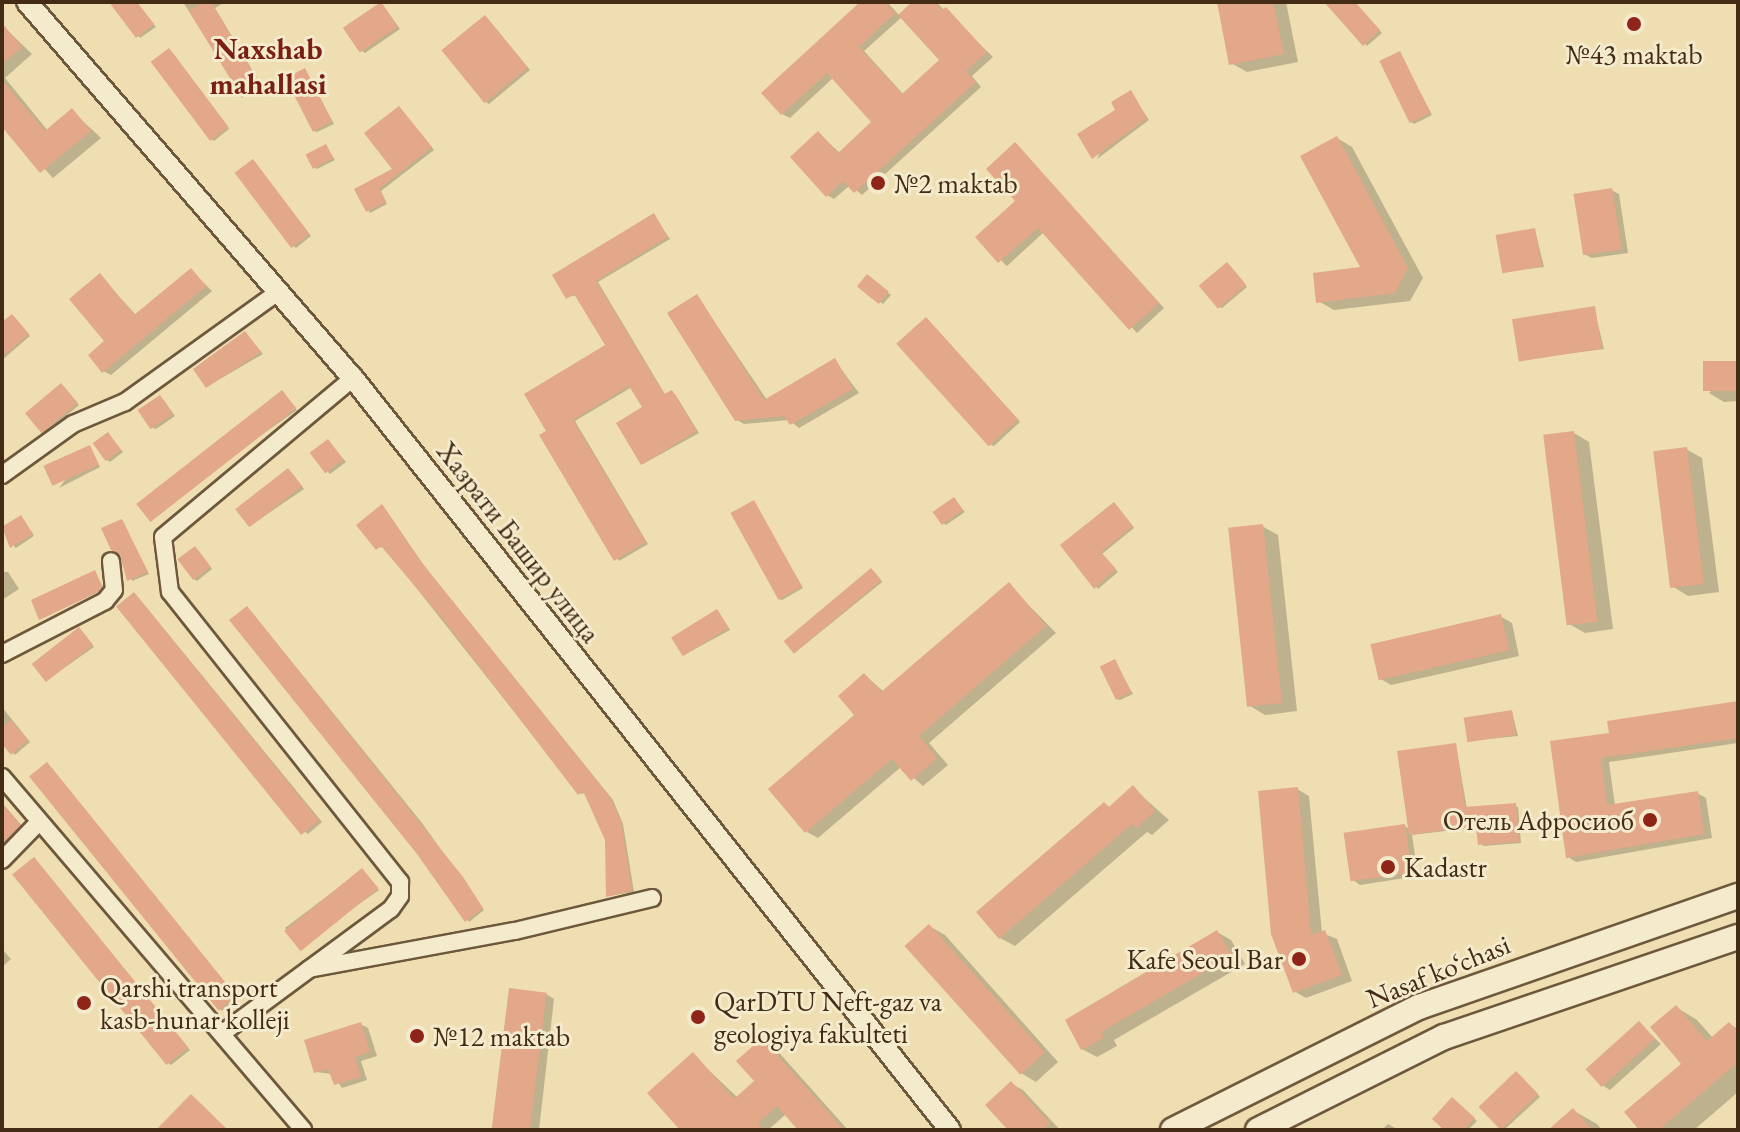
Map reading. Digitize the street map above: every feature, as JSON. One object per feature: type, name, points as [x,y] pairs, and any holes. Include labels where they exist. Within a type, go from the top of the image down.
[{"type":"main road","name":"Nasaf ko‘chasi","points":[[1173,1130],[1419,1007],[1738,896]]},
{"type":"main road","points":[[1258,1130],[1444,1037],[1738,937]]},
{"type":"street","name":"Хазрати Башир улица","points":[[27,2],[353,378],[950,1130]]},
{"type":"street","points":[[2,475],[73,424],[125,402],[278,292]]},
{"type":"street","points":[[224,1032],[391,909],[400,896],[400,882],[170,592],[163,537],[353,378]]},
{"type":"street","points":[[2,654],[105,601],[114,590],[111,561]]},
{"type":"street","points":[[2,777],[37,824],[224,1032],[303,1130]]},
{"type":"street","points":[[2,860],[37,824]]},
{"type":"street","points":[[303,971],[652,898]]},
{"type":"building","points":[[109,2],[137,2],[154,24],[136,38]]},
{"type":"building","points":[[203,2],[211,2],[261,86],[242,98],[189,11]]},
{"type":"building","points":[[381,2],[398,27],[360,53],[343,28]]},
{"type":"building","points":[[860,2],[885,2],[895,13],[859,47],[902,94],[939,60],[898,15],[912,2],[934,2],[942,10],[946,7],[987,52],[966,71],[976,82],[854,193],[843,181],[826,197],[790,157],[818,131],[838,153],[871,122],[827,73],[781,115],[761,93]]},
{"type":"building","points":[[1217,2],[1273,2],[1284,54],[1229,65]]},
{"type":"building","points":[[1324,2],[1355,2],[1380,30],[1363,46]]},
{"type":"building","points":[[485,15],[528,68],[484,103],[441,50]]},
{"type":"building","points":[[2,23],[22,47],[2,64]]},
{"type":"building","points":[[169,48],[229,127],[210,141],[151,62]]},
{"type":"building","points":[[1400,51],[1430,113],[1410,123],[1379,61]]},
{"type":"building","points":[[305,68],[332,121],[313,131],[285,78]]},
{"type":"building","points":[[2,80],[45,131],[72,108],[91,131],[40,173],[2,127]]},
{"type":"building","points":[[1131,90],[1147,118],[1092,159],[1077,134],[1115,110],[1111,102]]},
{"type":"building","points":[[399,106],[432,147],[379,189],[386,202],[366,212],[354,189],[392,169],[364,133]]},
{"type":"building","points":[[1337,136],[1408,268],[1395,293],[1316,303],[1313,273],[1360,267],[1300,156]]},
{"type":"building","points":[[1015,142],[1159,303],[1129,330],[1038,228],[998,263],[975,237],[1015,201],[986,169]]},
{"type":"building","points":[[326,144],[333,158],[313,169],[306,154]]},
{"type":"building","points":[[253,159],[310,234],[291,248],[235,173]]},
{"type":"building","points":[[1612,188],[1622,249],[1583,255],[1573,194]]},
{"type":"building","points":[[654,213],[668,237],[596,281],[664,394],[672,390],[697,431],[641,465],[616,423],[642,407],[629,386],[573,420],[646,542],[614,561],[539,435],[546,431],[524,394],[605,345],[574,294],[566,299],[552,275]]},
{"type":"building","points":[[1535,228],[1542,266],[1502,273],[1496,235]]},
{"type":"building","points":[[1227,262],[1246,285],[1218,309],[1199,286]]},
{"type":"building","points":[[191,268],[206,286],[102,373],[88,355],[104,341],[69,299],[100,273],[134,315]]},
{"type":"building","points":[[867,274],[889,292],[879,304],[857,286]]},
{"type":"building","points":[[697,294],[764,400],[835,358],[853,389],[790,425],[784,416],[735,421],[667,313]]},
{"type":"building","points":[[1595,306],[1602,348],[1519,362],[1512,319]]},
{"type":"building","points":[[12,314],[29,334],[2,357],[2,322]]},
{"type":"building","points":[[926,317],[1018,420],[989,446],[896,344]]},
{"type":"building","points":[[245,331],[261,352],[206,388],[193,369]]},
{"type":"building","points":[[1703,361],[1738,361],[1738,391],[1703,391]]},
{"type":"building","points":[[61,383],[78,403],[42,433],[25,413]]},
{"type":"building","points":[[282,390],[296,408],[150,522],[136,504]]},
{"type":"building","points":[[160,395],[173,414],[150,429],[138,410]]},
{"type":"building","points":[[1574,431],[1597,622],[1567,625],[1543,435]]},
{"type":"building","points":[[108,432],[121,450],[106,461],[93,443]]},
{"type":"building","points":[[328,439],[344,460],[325,474],[310,453]]},
{"type":"building","points":[[90,445],[99,465],[52,486],[43,466]]},
{"type":"building","points":[[1687,447],[1704,584],[1670,588],[1653,451]]},
{"type":"building","points":[[288,468],[302,486],[249,527],[235,509]]},
{"type":"building","points":[[954,497],[963,510],[942,525],[933,512]]},
{"type":"building","points":[[754,500],[802,587],[778,600],[730,513]]},
{"type":"building","points":[[1114,502],[1133,526],[1101,552],[1116,569],[1094,589],[1060,545]]},
{"type":"building","points":[[382,504],[422,563],[610,797],[621,821],[632,891],[606,897],[605,840],[583,791],[578,795],[446,623],[381,546],[376,550],[356,525]]},
{"type":"building","points":[[21,515],[33,534],[10,548],[2,527]]},
{"type":"building","points":[[122,519],[148,572],[127,581],[120,555],[111,550],[101,528]]},
{"type":"building","points":[[1263,524],[1282,703],[1247,707],[1228,528]]},
{"type":"building","points":[[195,546],[211,567],[193,580],[177,559]]},
{"type":"building","points":[[871,568],[881,580],[794,654],[784,641]]},
{"type":"building","points":[[95,570],[102,587],[98,592],[39,620],[31,600]]},
{"type":"building","points":[[1009,582],[1046,626],[919,736],[937,758],[911,781],[892,759],[805,833],[768,789],[854,715],[838,696],[864,673],[881,692]]},
{"type":"building","points":[[134,592],[319,820],[301,835],[116,606]]},
{"type":"building","points":[[247,606],[463,877],[483,908],[465,922],[417,854],[229,620]]},
{"type":"building","points":[[717,609],[729,628],[683,656],[671,638]]},
{"type":"building","points":[[1501,614],[1509,650],[1379,680],[1370,644]]},
{"type":"building","points":[[79,627],[93,645],[46,682],[32,664]]},
{"type":"building","points":[[1115,659],[1131,692],[1116,700],[1100,666]]},
{"type":"building","points":[[1738,701],[1738,738],[1601,758],[1607,805],[1698,791],[1704,834],[1566,858],[1550,741],[1609,733],[1607,721]]},
{"type":"building","points":[[1512,710],[1516,735],[1468,742],[1464,718]]},
{"type":"building","points":[[11,720],[28,740],[11,755],[2,744],[2,727]]},
{"type":"building","points":[[1456,743],[1465,807],[1516,803],[1519,842],[1478,845],[1476,826],[1409,835],[1397,751]]},
{"type":"building","points":[[47,762],[236,996],[219,1010],[29,776]]},
{"type":"building","points":[[1133,785],[1155,811],[1136,828],[1132,824],[999,939],[976,912],[1104,802],[1109,807]]},
{"type":"building","points":[[1298,787],[1311,935],[1325,930],[1342,975],[1293,993],[1271,934],[1258,791]]},
{"type":"building","points":[[2,803],[21,825],[2,844]]},
{"type":"building","points":[[1405,824],[1412,873],[1350,881],[1344,833]]},
{"type":"building","points":[[34,857],[188,1047],[166,1065],[12,875]]},
{"type":"building","points":[[362,868],[378,888],[301,951],[284,931]]},
{"type":"building","points":[[929,924],[1045,1053],[1020,1075],[904,946]]},
{"type":"building","points":[[1217,930],[1232,956],[1101,1032],[1104,1038],[1081,1050],[1065,1020]]},
{"type":"building","points":[[509,988],[547,993],[530,1130],[492,1130]]},
{"type":"building","points":[[1676,1005],[1707,1041],[1729,1022],[1738,1032],[1738,1062],[1659,1130],[1639,1130],[1624,1112],[1681,1064],[1650,1027]]},
{"type":"building","points":[[1639,1021],[1655,1039],[1602,1087],[1585,1069]]},
{"type":"building","points":[[361,1022],[370,1052],[355,1057],[361,1077],[334,1085],[328,1069],[314,1073],[304,1040]]},
{"type":"building","points":[[762,1038],[844,1130],[798,1130],[777,1106],[758,1123],[764,1130],[680,1130],[647,1093],[693,1052],[734,1099],[754,1081],[736,1061]]},
{"type":"building","points":[[1516,1071],[1538,1094],[1501,1130],[1479,1107]]},
{"type":"building","points":[[1011,1081],[1050,1123],[1043,1130],[1008,1130],[985,1105]]},
{"type":"building","points":[[191,1094],[228,1130],[156,1130]]},
{"type":"building","points":[[1452,1097],[1475,1118],[1464,1130],[1444,1130],[1432,1119]]},
{"type":"building","points":[[1573,1108],[1592,1130],[1548,1130]]},
{"type":"place","name":"№43 maktab","points":[[1634,24]]},
{"type":"place","name":"№2 maktab","points":[[878,183]]},
{"type":"place","name":"Отель Афросиоб","points":[[1650,820]]},
{"type":"place","name":"Kadastr","points":[[1388,867]]},
{"type":"place","name":"Kafe Seoul Bar","points":[[1299,959]]},
{"type":"place","name":"Qarshi transport kasb-hunar kolleji","points":[[84,1003]]},
{"type":"place","name":"QarDTU Neft-gaz va geologiya fakulteti","points":[[698,1017]]},
{"type":"place","name":"№12 maktab","points":[[417,1036]]},
{"type":"district","name":"Naxshab mahallasi","points":[[268,66]]}]
